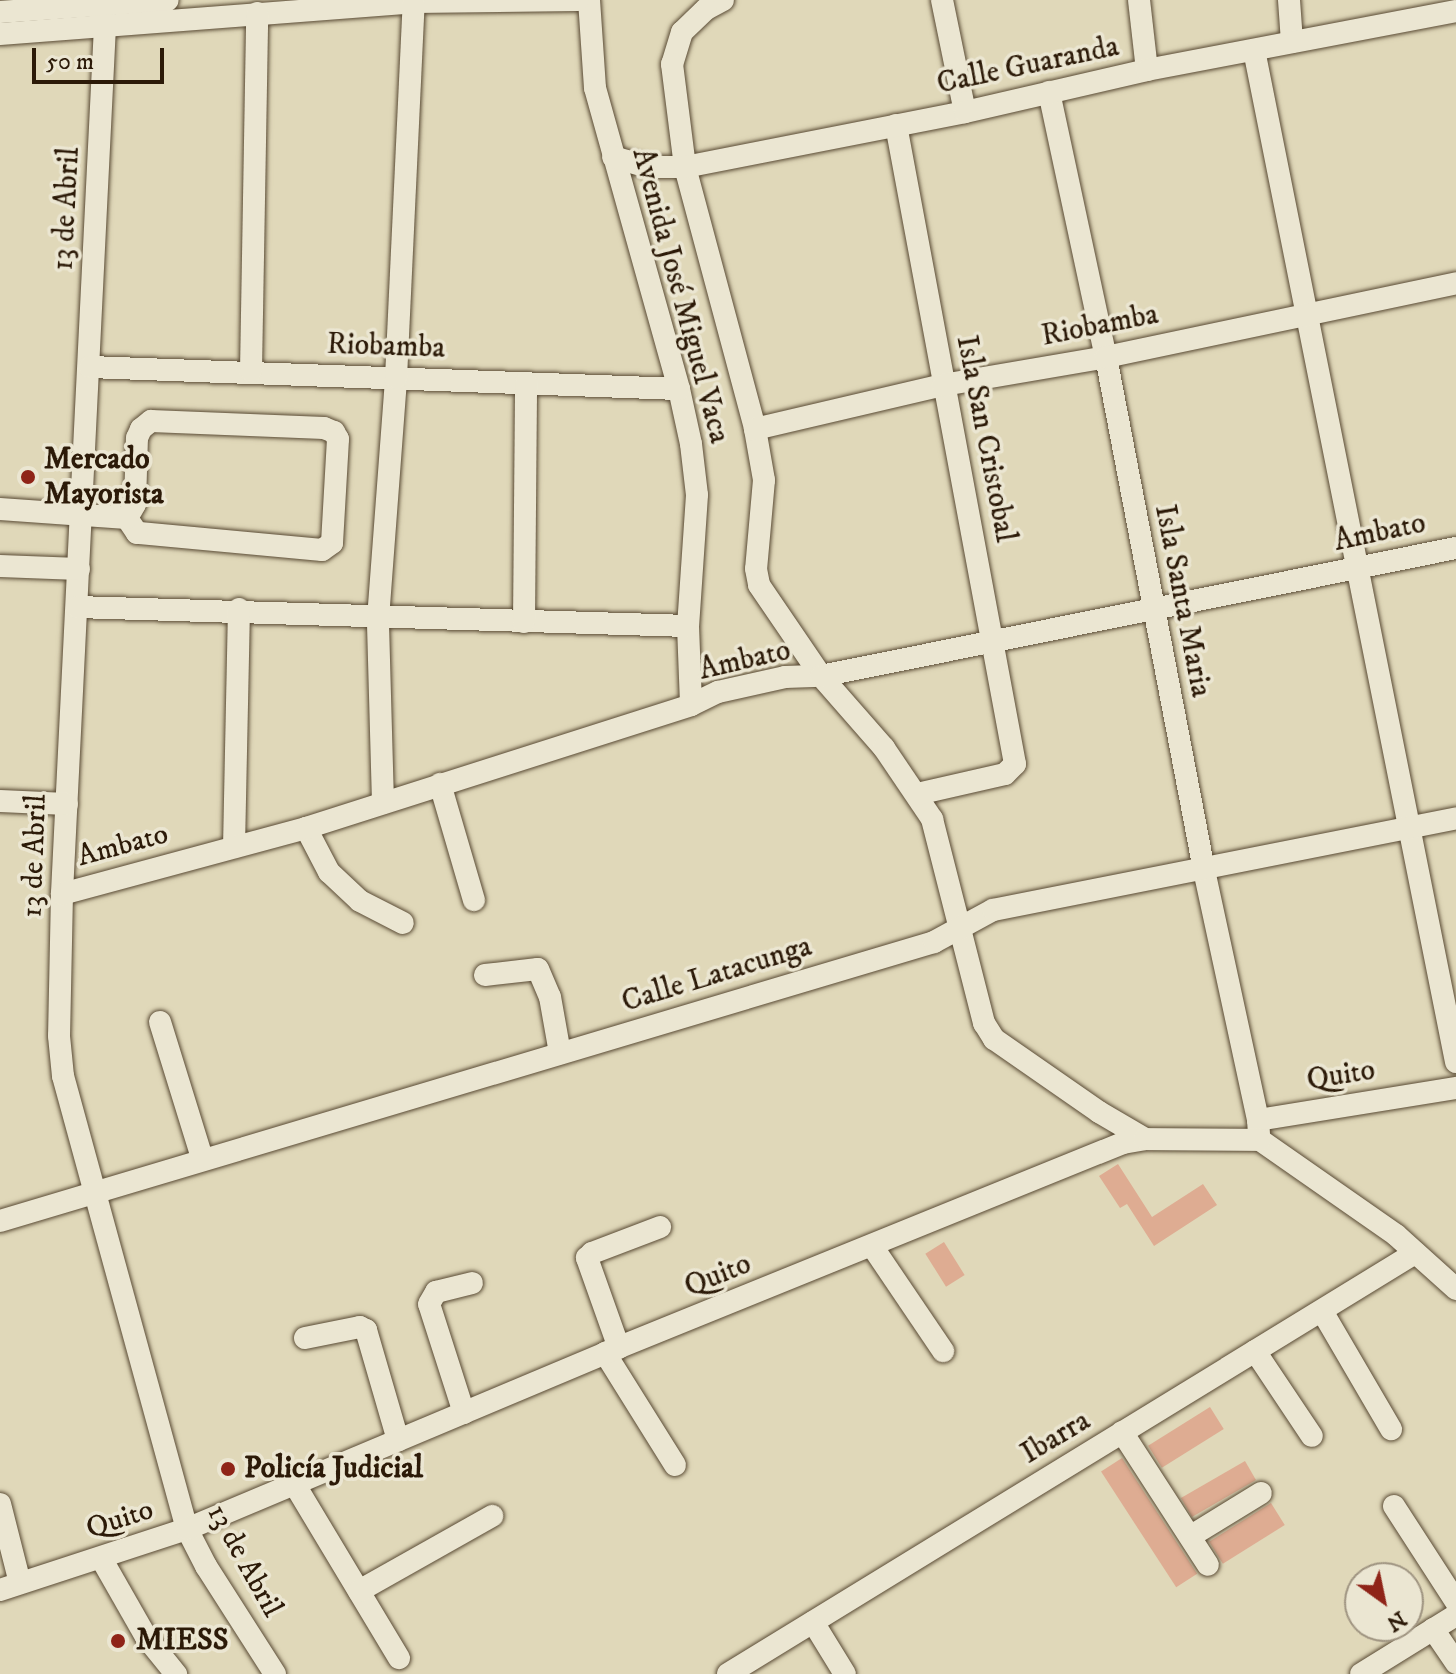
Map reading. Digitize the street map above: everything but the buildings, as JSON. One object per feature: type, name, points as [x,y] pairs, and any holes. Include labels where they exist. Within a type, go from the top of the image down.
[{"type":"street","points":[[0,34],[103,10],[168,0]]},
{"type":"street","points":[[0,12],[103,10],[257,13],[414,2],[578,0]]},
{"type":"street","name":"Avenida José Miguel Vaca","points":[[589,0],[595,88],[679,389],[697,495],[688,626],[691,705]]},
{"type":"street","points":[[723,0],[706,9],[682,32],[672,64],[685,167],[755,429],[764,480],[756,569],[759,585],[821,676],[884,748],[932,819],[984,1023],[994,1039],[1099,1112],[1145,1139]]},
{"type":"street","points":[[942,0],[965,112]]},
{"type":"street","points":[[1139,0],[1147,70]]},
{"type":"street","points":[[1289,0],[1292,42]]},
{"type":"street","points":[[383,803],[378,619],[396,378],[414,2]]},
{"type":"street","name":"13 de Abril","points":[[103,10],[90,367],[62,894],[60,1049],[63,1076],[187,1529],[206,1566],[275,1674]]},
{"type":"street","name":"Calle Guaranda","points":[[613,157],[649,167],[685,167],[965,112],[1147,70],[1456,11]]},
{"type":"street","points":[[251,371],[257,13]]},
{"type":"street","points":[[1254,50],[1456,1062]]},
{"type":"street","name":"Isla Santa Maria","points":[[1049,92],[1106,357],[1152,610],[1259,1130]]},
{"type":"street","name":"Isla San Cristobal","points":[[896,125],[943,385],[995,640],[1015,764],[1005,774],[917,794]]},
{"type":"street","name":"Riobamba","points":[[755,429],[943,385],[1106,357],[1456,283]]},
{"type":"street","name":"Riobamba","points":[[90,367],[679,389]]},
{"type":"street","points":[[524,622],[526,383]]},
{"type":"street","points":[[0,509],[127,518],[137,533],[322,550],[332,543],[338,439],[324,428],[151,421],[137,438],[135,504],[127,518]]},
{"type":"street","name":"Ambato","points":[[62,894],[306,828],[691,705],[718,692],[785,677],[821,676],[1456,548]]},
{"type":"street","points":[[0,566],[79,569]]},
{"type":"street","points":[[77,607],[239,609],[378,619],[688,626]]},
{"type":"street","points":[[234,847],[239,609]]},
{"type":"street","points":[[440,784],[474,900]]},
{"type":"street","points":[[0,801],[67,804]]},
{"type":"street","name":"Calle Latacunga","points":[[0,1221],[95,1195],[202,1158],[934,942],[960,925],[993,910],[1456,818]]},
{"type":"street","points":[[306,828],[329,872],[360,901],[403,923]]},
{"type":"street","points":[[485,975],[538,969],[550,997],[560,1053]]},
{"type":"street","points":[[160,1022],[202,1158]]},
{"type":"street","name":"Quito","points":[[10,1587],[187,1529],[1088,1155],[1145,1139],[1259,1130],[1456,1088]]},
{"type":"street","points":[[1259,1130],[1396,1235],[1456,1289]]},
{"type":"street","points":[[660,1227],[592,1253],[587,1258],[612,1350],[675,1465]]},
{"type":"street","points":[[872,1246],[943,1351]]},
{"type":"street","name":"Ibarra","points":[[728,1674],[1415,1253]]},
{"type":"street","points":[[464,1413],[429,1304],[436,1292],[472,1283]]},
{"type":"street","points":[[1322,1311],[1391,1429]]},
{"type":"street","points":[[305,1338],[360,1327],[366,1330],[398,1440]]},
{"type":"street","points":[[1255,1351],[1312,1436]]},
{"type":"street","points":[[1122,1432],[1208,1565]]},
{"type":"street","points":[[295,1485],[399,1658]]},
{"type":"street","points":[[1191,1536],[1261,1493]]},
{"type":"street","points":[[0,1504],[10,1587]]},
{"type":"street","points":[[1394,1506],[1456,1602]]},
{"type":"street","points":[[359,1591],[492,1516]]},
{"type":"street","points":[[101,1558],[146,1637],[176,1674]]},
{"type":"street","points":[[1361,1674],[1456,1615]]},
{"type":"street","points":[[813,1622],[845,1674]]},
{"type":"street","points":[[1433,1629],[1456,1663]]},
{"type":"place","name":"Mercado Mayorista","points":[[28,477]]},
{"type":"place","name":"Policía Judicial","points":[[228,1469]]},
{"type":"place","name":"MIESS","points":[[118,1641]]}]
